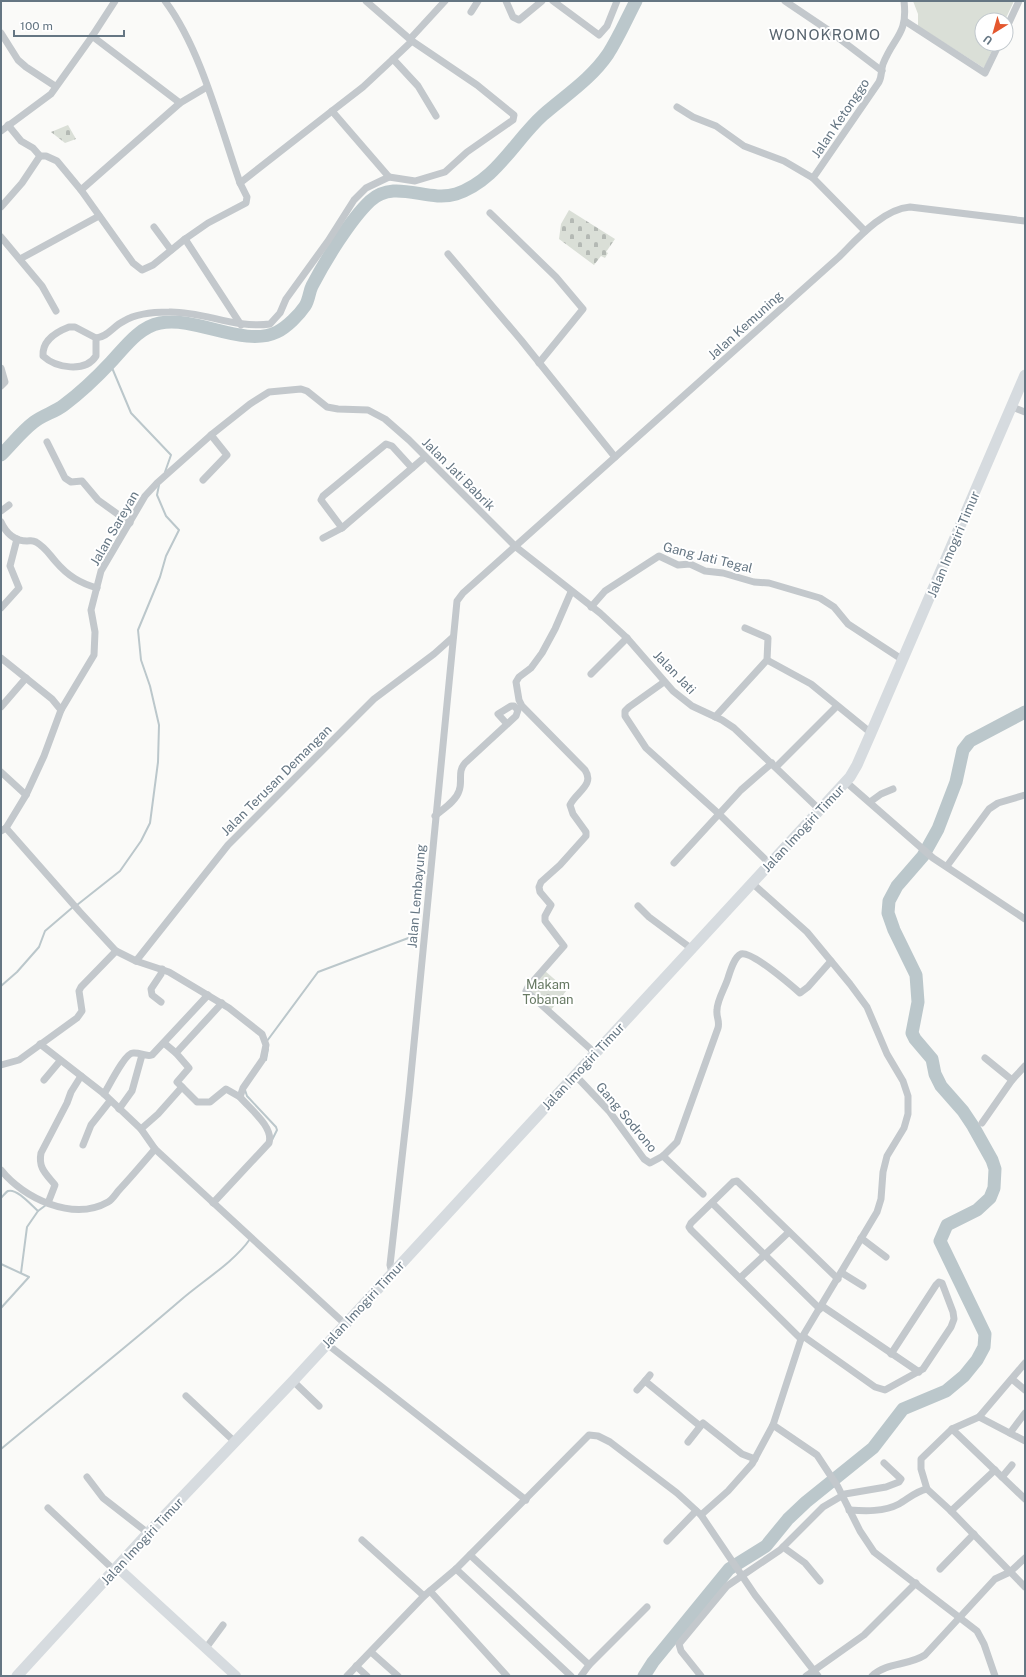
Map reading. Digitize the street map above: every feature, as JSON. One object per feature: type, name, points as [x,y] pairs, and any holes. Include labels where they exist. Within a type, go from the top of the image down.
[{"type":"main road","name":"Jalan Imogiri Timur","points":[[17,1676],[116,1569],[148,1532],[293,1381],[854,772],[1025,375]]},
{"type":"street","points":[[1,131],[51,94],[55,86],[92,36],[115,1]]},
{"type":"street","points":[[8,125],[21,141],[33,148],[40,156],[46,156],[57,161],[81,190],[98,216],[138,268],[145,269],[153,265],[185,239],[208,223],[246,203],[247,198],[240,183],[207,87],[184,31],[165,1]]},
{"type":"street","points":[[240,183],[363,87],[393,59],[445,1]]},
{"type":"street","points":[[471,12],[478,1]]},
{"type":"street","points":[[506,1],[513,17],[519,20],[542,1]]},
{"type":"street","points":[[553,1],[599,35],[607,26],[618,1]]},
{"type":"street","points":[[785,1],[828,30],[882,72]]},
{"type":"street","name":"Jalan Ketonggo","points":[[864,231],[813,178],[879,82],[883,64],[905,21],[904,1]]},
{"type":"street","points":[[1014,12],[1019,1]]},
{"type":"street","points":[[96,338],[96,356],[87,365],[72,367],[60,365],[43,356],[50,339],[60,331],[69,327],[75,327],[96,338],[102,337],[123,321],[146,314],[186,312],[241,325],[270,324],[280,313],[286,299],[328,241],[354,200],[366,188],[389,177],[415,181],[446,172],[467,152],[494,134],[514,117],[477,85],[411,40],[370,2]]},
{"type":"street","points":[[905,21],[985,73],[995,52]]},
{"type":"street","points":[[1,33],[22,64],[55,86]]},
{"type":"street","points":[[92,36],[180,103]]},
{"type":"street","points":[[393,59],[418,86],[436,116]]},
{"type":"street","points":[[81,190],[180,103],[207,87]]},
{"type":"street","points":[[677,107],[693,117],[716,126],[744,146],[784,161],[813,178]]},
{"type":"street","points":[[332,111],[389,177]]},
{"type":"street","points":[[1,207],[22,183],[40,156]]},
{"type":"street","name":"Jalan Kemuning","points":[[516,547],[839,257],[864,231],[901,208],[910,207],[1025,221]]},
{"type":"street","points":[[490,213],[556,277],[583,309],[539,362]]},
{"type":"street","points":[[20,259],[98,216]]},
{"type":"street","points":[[154,227],[171,250]]},
{"type":"street","points":[[1,237],[42,286],[56,311]]},
{"type":"street","points":[[185,239],[241,325]]},
{"type":"street","points":[[448,254],[539,362],[615,457]]},
{"type":"street","points":[[1,368],[5,377],[5,382],[1,386]]},
{"type":"street","name":"Jalan Sareyan","points":[[4,830],[26,795],[44,756],[61,710],[94,655],[95,632],[91,610],[101,571],[145,496],[157,483],[211,435],[265,394],[298,388],[307,391],[327,407],[368,410],[385,419]]},
{"type":"street","points":[[1012,407],[1025,412]]},
{"type":"street","name":"Jalan Jati Babrik","points":[[385,419],[516,547]]},
{"type":"street","points":[[203,480],[227,455],[211,435]]},
{"type":"street","points":[[47,442],[64,478],[71,482],[82,481],[98,500],[130,523]]},
{"type":"street","points":[[342,528],[321,500],[323,496],[346,476],[386,444],[392,446],[412,468]]},
{"type":"street","points":[[323,538],[342,528],[425,457]]},
{"type":"street","points":[[1,511],[9,505]]},
{"type":"street","points":[[1,522],[9,535],[17,539],[33,541],[40,544],[74,580],[97,588]]},
{"type":"street","points":[[1,608],[19,588],[10,566],[17,539]]},
{"type":"street","name":"Jalan Jati","points":[[516,547],[627,638],[664,682],[692,706],[734,728],[820,810]]},
{"type":"street","name":"Jalan Lembayung","points":[[392,1273],[390,1265],[409,1095],[455,607],[458,598],[516,547]]},
{"type":"street","name":"Gang Jati Tegal","points":[[591,607],[605,591],[659,556],[678,565],[690,564],[705,571],[723,573],[754,582],[769,583],[820,598],[834,607],[848,624],[903,660]]},
{"type":"street","points":[[571,592],[542,653],[531,668],[517,680],[521,704],[585,770],[589,778],[588,783],[570,805],[573,814],[586,832],[586,836],[560,865],[541,882],[539,886],[540,892],[551,905],[545,916],[545,921],[564,946],[526,991],[595,1054]]},
{"type":"street","points":[[714,717],[767,660],[768,638],[745,628]]},
{"type":"street","name":"Jalan Terusan Demangan","points":[[136,961],[228,845],[374,699],[438,651],[453,637]]},
{"type":"street","points":[[591,674],[627,638]]},
{"type":"street","points":[[1,658],[52,699],[61,710]]},
{"type":"street","points":[[767,660],[811,684],[871,734]]},
{"type":"street","points":[[1,707],[26,678]]},
{"type":"street","points":[[664,682],[629,707],[625,711],[625,716],[646,748],[719,814],[770,864]]},
{"type":"street","points":[[674,863],[741,790],[774,765],[837,706]]},
{"type":"street","points":[[435,816],[459,792],[462,767],[507,724]]},
{"type":"street","points":[[1,772],[26,795]]},
{"type":"street","points":[[846,782],[933,858],[1025,919]]},
{"type":"street","points":[[870,802],[881,794],[893,789]]},
{"type":"street","points":[[947,866],[989,809],[998,803],[1025,795]]},
{"type":"street","points":[[4,830],[62,890],[116,951],[136,961],[162,969],[208,995],[222,1003],[262,1034],[266,1045],[263,1059],[243,1088],[240,1097]]},
{"type":"street","points":[[667,1541],[728,1490],[755,1459],[773,1425],[802,1337],[840,1276],[880,1205],[887,1156],[906,1121],[908,1096],[903,1081],[887,1054],[867,1007],[831,961],[799,924],[752,883]]},
{"type":"street","points":[[638,906],[692,949]]},
{"type":"street","points":[[1,1065],[19,1060],[80,1015],[82,1004],[79,991],[81,987],[116,951]]},
{"type":"street","points":[[703,1194],[663,1156],[678,1142],[720,1023],[717,1009],[730,970],[739,955],[746,954],[755,959],[800,993],[808,987],[831,961]]},
{"type":"street","points":[[161,1002],[152,995],[151,989],[161,974],[162,969]]},
{"type":"street","points":[[104,1094],[130,1054],[134,1052],[142,1055],[152,1055],[208,995]]},
{"type":"street","points":[[176,1053],[222,1003]]},
{"type":"street","points":[[164,1043],[176,1053],[189,1068],[177,1082],[197,1102],[210,1102],[226,1089],[240,1097],[268,1128],[271,1138],[269,1143],[213,1203]]},
{"type":"street","points":[[40,1044],[104,1094],[118,1109],[141,1129],[155,1150],[345,1324]]},
{"type":"street","points":[[118,1109],[132,1091],[142,1055]]},
{"type":"street","points":[[985,1058],[1012,1080]]},
{"type":"street","points":[[44,1080],[60,1061]]},
{"type":"street","points":[[982,1124],[1012,1080],[1025,1066]]},
{"type":"street","name":"Gang Sodrono","points":[[575,1075],[609,1111],[644,1159],[653,1162],[663,1156]]},
{"type":"street","points":[[48,1203],[55,1185],[42,1169],[40,1161],[41,1153],[67,1103],[71,1092],[81,1076]]},
{"type":"street","points":[[141,1129],[158,1114],[182,1088]]},
{"type":"street","points":[[83,1144],[91,1125],[110,1101]]},
{"type":"street","points":[[1,1170],[18,1186],[32,1196],[66,1209],[82,1209],[109,1202],[155,1150]]},
{"type":"street","points":[[863,1286],[840,1276],[789,1232],[737,1181],[733,1182],[691,1223],[690,1228],[802,1337],[881,1390],[888,1389],[923,1369],[953,1322],[953,1312],[942,1283],[939,1282],[936,1285],[891,1354]]},
{"type":"street","points":[[712,1203],[821,1307],[919,1372]]},
{"type":"street","points":[[740,1278],[789,1232]]},
{"type":"street","points":[[861,1238],[886,1256]]},
{"type":"street","points":[[327,1344],[526,1500]]},
{"type":"street","points":[[1025,1364],[980,1417],[952,1429],[929,1449],[921,1459],[921,1469],[927,1489],[951,1510],[1025,1587]]},
{"type":"street","points":[[637,1390],[650,1375]]},
{"type":"street","points":[[1012,1379],[1025,1390]]},
{"type":"street","points":[[293,1381],[319,1406]]},
{"type":"street","points":[[645,1381],[700,1426]]},
{"type":"street","points":[[186,1396],[235,1442]]},
{"type":"street","points":[[1010,1433],[1025,1413]]},
{"type":"street","points":[[980,1417],[1025,1441]]},
{"type":"street","points":[[688,1442],[703,1423],[742,1454],[755,1459]]},
{"type":"street","points":[[773,1425],[816,1455],[838,1487],[866,1543],[874,1552],[886,1563],[916,1583],[977,1631],[984,1644],[995,1676]]},
{"type":"street","points":[[952,1429],[1025,1498]]},
{"type":"street","points":[[347,1676],[424,1596],[456,1570],[526,1500],[588,1435],[592,1435],[610,1442],[671,1488],[699,1513],[741,1574],[816,1674]]},
{"type":"street","points":[[696,1674],[681,1651],[680,1642],[727,1586],[741,1574],[783,1547],[814,1514],[842,1495],[886,1487],[899,1482],[901,1480],[899,1476],[884,1463]]},
{"type":"street","points":[[1002,1477],[1012,1465]]},
{"type":"street","points":[[951,1510],[995,1470]]},
{"type":"street","points":[[87,1477],[103,1498],[148,1532]]},
{"type":"street","points":[[849,1510],[866,1511],[884,1509],[897,1505],[921,1490],[927,1489]]},
{"type":"street","points":[[48,1508],[236,1676]]},
{"type":"street","points":[[940,1569],[974,1534]]},
{"type":"street","points":[[362,1540],[424,1596]]},
{"type":"street","points":[[783,1547],[805,1563],[820,1581]]},
{"type":"street","points":[[470,1555],[589,1665]]},
{"type":"street","points":[[872,1676],[882,1668],[918,1659],[925,1655],[994,1579],[1010,1572],[1025,1558]]},
{"type":"street","points":[[456,1570],[571,1676]]},
{"type":"street","points":[[806,1676],[816,1674],[864,1635],[916,1583]]},
{"type":"street","points":[[430,1591],[507,1676]]},
{"type":"street","points":[[582,1676],[589,1665],[647,1607]]},
{"type":"street","points":[[206,1648],[223,1625]]},
{"type":"street","points":[[371,1652],[398,1676]]},
{"type":"street","points":[[356,1666],[367,1676]]},
{"type":"green space","points":[[913,1],[1014,1],[1009,12],[974,12],[974,52],[991,52],[984,68],[918,26],[918,14]]},
{"type":"green space","points":[[68,125],[76,139],[65,143],[51,132]]},
{"type":"green space","points":[[569,210],[615,239],[606,252],[608,253],[605,258],[601,256],[594,265],[559,239],[561,224]]},
{"type":"green space","name":"Makam Tobanan","points":[[545,971],[567,990],[550,1011],[530,994],[529,988]]},
{"type":"waterway","points":[[1,455],[21,433],[38,420],[70,400],[100,373],[133,338],[152,325],[174,322],[250,336],[264,336],[277,332],[285,327],[305,306],[312,286],[331,253],[354,219],[370,201],[380,194],[390,191],[412,192],[434,196],[456,194],[470,188],[482,180],[504,159],[543,115],[586,79],[601,63],[616,41],[636,1]]},
{"type":"waterway","points":[[110,363],[131,413],[171,455],[165,472]]},
{"type":"waterway","points":[[77,905],[120,871],[141,841],[150,823],[158,762],[159,725],[150,686],[141,660],[138,630],[160,577],[166,556],[179,530],[166,516],[157,495],[159,485]]},
{"type":"waterway","points":[[644,1676],[653,1662],[729,1569],[766,1546],[788,1519],[806,1502],[873,1448],[903,1409],[946,1391],[964,1376],[977,1360],[984,1347],[985,1334],[940,1241],[947,1225],[977,1210],[990,1198],[994,1188],[995,1169],[992,1160],[973,1126],[963,1111],[941,1086],[935,1074],[932,1059],[915,1039],[912,1033],[918,1002],[916,975],[894,930],[888,913],[889,901],[897,886],[923,856],[938,829],[956,782],[963,750],[970,741],[1025,712]]},
{"type":"waterway","points":[[1,986],[17,972],[39,947],[45,931],[73,907]]},
{"type":"waterway","points":[[267,1041],[318,972],[419,934]]},
{"type":"waterway","points":[[266,1060],[268,1049]]},
{"type":"waterway","points":[[245,1090],[247,1096],[276,1127],[277,1130],[272,1140]]},
{"type":"waterway","points":[[1,1198],[8,1191],[12,1191],[20,1195],[38,1211],[46,1205]]},
{"type":"waterway","points":[[21,1273],[27,1227],[38,1211]]},
{"type":"waterway","points":[[1,1449],[227,1263],[244,1247],[250,1239]]},
{"type":"waterway","points":[[1,1264],[29,1277],[1,1308]]},
{"type":"district","name":"WONOKROMO","points":[[825,35]]}]
